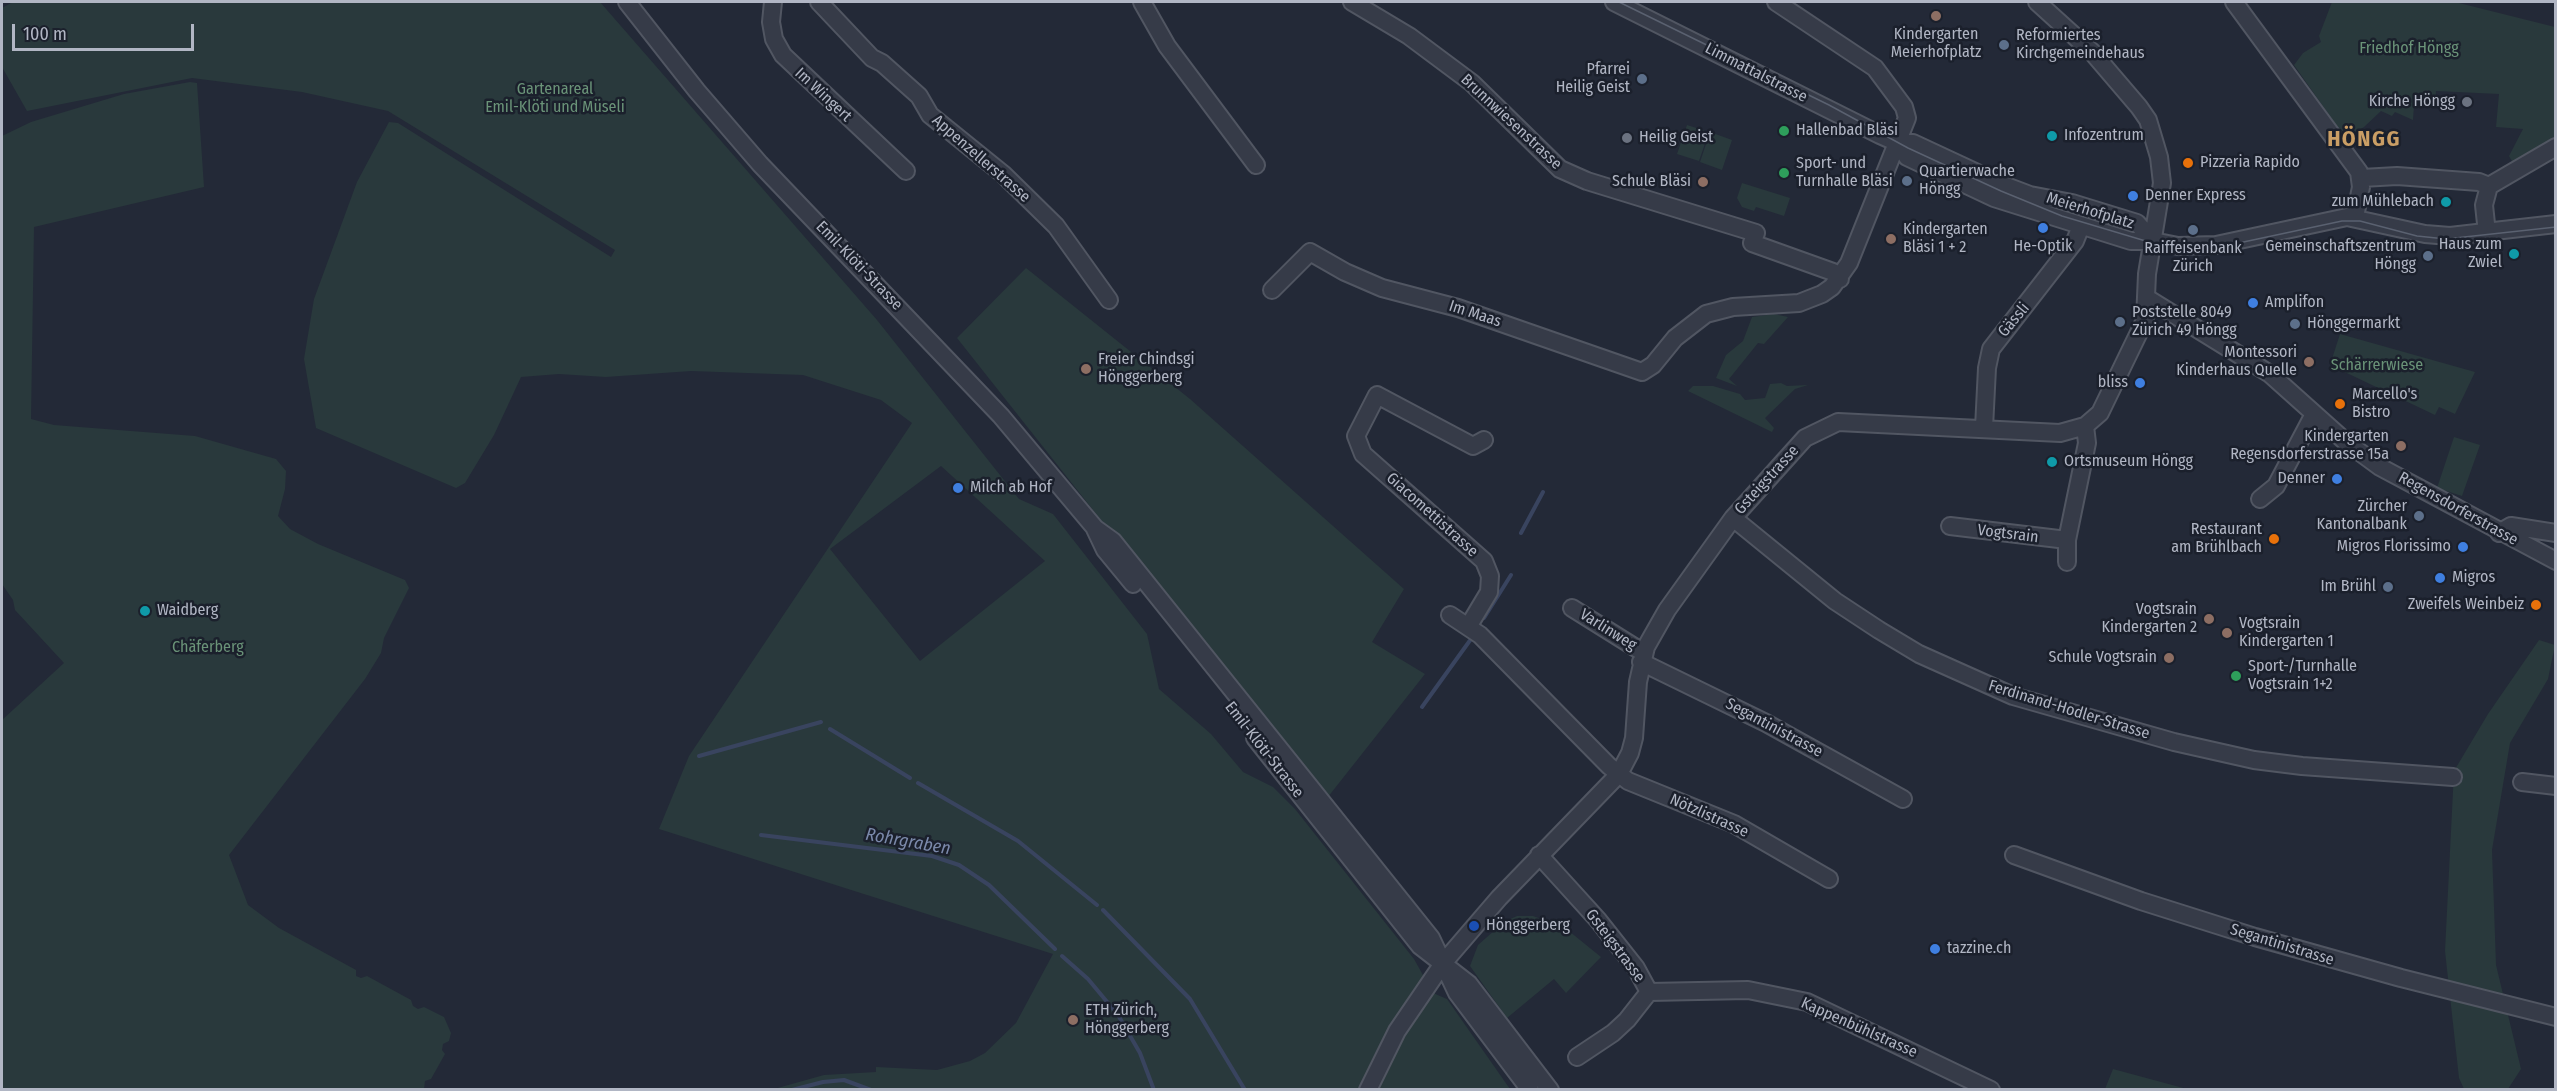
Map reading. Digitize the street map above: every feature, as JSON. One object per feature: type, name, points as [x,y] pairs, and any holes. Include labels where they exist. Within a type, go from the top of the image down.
[{"type":"street","name":"Emil-Klöti-Strasse","points":[[627,2],[727,127],[1001,416],[1095,528],[1113,541],[1431,938],[1458,993],[1530,1089]]},
{"type":"street","name":"Im Wingert","points":[[773,2],[771,22],[774,39],[793,68],[906,171]]},
{"type":"street","name":"Appenzellerstrasse","points":[[819,2],[872,58],[882,63],[919,96],[930,115],[1003,174],[1056,226],[1109,300]]},
{"type":"street","points":[[1142,2],[1167,46],[1256,165]]},
{"type":"street","name":"Brunnwiesenstrasse","points":[[1352,2],[1409,36],[1446,64],[1497,106],[1551,163],[1570,175],[1756,233],[1752,243],[1833,272],[1840,279]]},
{"type":"street","name":"Limmattalstrasse","points":[[1614,2],[1898,143],[1913,143],[2001,184],[2026,200]]},
{"type":"street","points":[[1776,2],[1875,68],[1904,107],[1906,118],[1898,143],[1850,263],[1840,279]]},
{"type":"street","points":[[2037,2],[2096,56],[2148,120],[2157,144],[2162,183],[2141,333],[2100,413],[2085,426],[2087,442],[2067,540],[2067,562]]},
{"type":"street","points":[[2234,2],[2362,178],[2355,217]]},
{"type":"street","points":[[2487,233],[2484,205],[2489,186],[2556,147]]},
{"type":"street","points":[[2362,178],[2397,176],[2479,182],[2489,186]]},
{"type":"street","name":"Meierhofplatz","points":[[2026,200],[2072,203],[2137,223],[2153,240]]},
{"type":"street","name":"Meierhofplatz","points":[[2026,200],[2081,226],[2131,241],[2153,240]]},
{"type":"street","points":[[2153,240],[2178,246],[2216,245],[2328,219],[2355,217],[2439,236],[2487,233],[2556,224]]},
{"type":"street","name":"Gässli","points":[[1984,428],[1988,356],[1991,349],[2075,241],[2081,226]]},
{"type":"street","name":"Im Maas","points":[[1272,290],[1310,252],[1345,272],[1382,288],[1458,308],[1642,372],[1653,365],[1675,338],[1706,314],[1733,307],[1805,301],[1822,294],[1840,279]]},
{"type":"street","name":"Regensdorferstrasse","points":[[2147,298],[2270,374],[2346,442],[2380,467],[2556,561]]},
{"type":"street","name":"Giacomettistrasse","points":[[1468,627],[1489,592],[1490,576],[1484,561],[1363,454],[1356,436],[1377,395],[1473,447],[1484,440]]},
{"type":"street","points":[[2260,499],[2276,486],[2314,414]]},
{"type":"street","name":"Gsteigstrasse","points":[[1368,1089],[1396,1031],[1444,962],[1539,855],[1605,791],[1619,774],[1630,753],[1634,738],[1643,658],[1667,610],[1733,518],[1793,449],[1805,438],[1828,425],[1861,422],[2060,433],[2085,426]]},
{"type":"street","name":"Ferdinand-Hodler-Strasse","points":[[1733,518],[1836,601],[1879,630],[1919,654],[2013,696],[2162,739],[2253,759],[2313,767],[2453,777]]},
{"type":"street","name":"Vogtsrain","points":[[1950,526],[2067,540]]},
{"type":"street","points":[[2499,532],[2511,526],[2556,533]]},
{"type":"street","name":"Varlinweg","points":[[1572,608],[1643,658]]},
{"type":"street","points":[[1450,615],[1480,635],[1619,774]]},
{"type":"street","name":"Segantinistrasse","points":[[1643,658],[1903,799]]},
{"type":"street","name":"Nötzlistrasse","points":[[1619,774],[1628,781],[1734,824],[1829,879]]},
{"type":"street","points":[[2522,782],[2556,786]]},
{"type":"street","name":"Gsteigstrasse","points":[[1539,855],[1604,928],[1636,968],[1649,992],[1615,1032],[1577,1057]]},
{"type":"street","name":"Segantinistrasse","points":[[2014,855],[2141,902],[2243,933],[2467,995],[2556,1017]]},
{"type":"street","name":"Emil-Klöti-Strasse","points":[[1444,962],[1469,984],[1550,1089]]},
{"type":"street","name":"Kappenbühlstrasse","points":[[1649,992],[1748,990],[1807,1002],[1991,1089]]},
{"type":"green space","name":"Gartenareal Emil-Klöti und Müseli","points":[[13,2],[600,2],[877,320],[1019,499],[1053,514],[1147,634],[1159,689],[1211,734],[1243,772],[1273,787],[1295,809],[1414,959],[1433,993],[1447,999],[1510,1089],[774,1089],[824,1075],[876,1072],[876,1067],[937,1070],[970,1061],[985,1053],[1016,1023],[1053,954],[659,829],[689,756],[912,423],[881,400],[803,375],[691,371],[606,377],[559,374],[521,377],[494,435],[465,483],[456,488],[316,428],[304,359],[314,299],[357,182],[389,122],[398,123],[611,257],[615,250],[388,111],[302,92],[192,78],[27,111],[2,67],[2,8]],"holes":[[[941,466],[1045,561],[920,661],[830,549]]]},
{"type":"green space","name":"Friedhof Höngg","points":[[2332,2],[2455,2],[2555,27],[2555,138],[2514,165],[2509,156],[2523,129],[2496,127],[2499,94],[2436,91],[2435,106],[2414,105],[2413,120],[2395,112],[2392,116],[2381,111],[2364,127],[2346,139],[2294,65],[2303,53],[2321,42],[2319,36]]},
{"type":"green space","name":"Chäferberg","points":[[190,82],[197,83],[204,187],[34,227],[31,419],[54,425],[195,436],[276,459],[286,471],[285,489],[278,516],[290,529],[318,544],[405,580],[409,588],[384,638],[381,653],[365,679],[229,855],[248,905],[279,928],[356,970],[356,976],[361,978],[367,976],[411,1000],[413,1006],[418,1009],[424,1007],[444,1017],[451,1033],[449,1041],[443,1044],[442,1050],[445,1054],[431,1079],[425,1081],[424,1089],[2,1089],[2,720],[64,663],[15,610],[13,600],[2,584],[2,136],[31,122],[124,94]]},
{"type":"green space","points":[[1687,125],[1709,132],[1699,161],[1677,154]]},
{"type":"green space","points":[[1710,132],[1732,140],[1722,170],[1700,162]]},
{"type":"green space","points":[[1742,183],[1790,198],[1784,216],[1756,207],[1754,211],[1742,207],[1737,198]]},
{"type":"green space","points":[[1026,268],[1190,399],[1404,589],[1372,642],[1425,674],[1324,802],[957,338]]},
{"type":"green space","points":[[1774,314],[1788,317],[1764,344],[1758,343],[1729,379],[1737,386],[1716,378],[1726,355],[1743,341],[1752,317]]},
{"type":"green space","name":"Schärrerwiese","points":[[2340,334],[2475,372],[2455,414],[2439,407],[2435,415],[2330,365]]},
{"type":"green space","points":[[1781,383],[1787,386],[1808,385],[1795,389],[1765,418],[1774,428],[1772,432],[1688,391],[1693,386],[1713,386],[1740,394],[1745,400],[1765,398],[1770,384]]},
{"type":"green space","points":[[2454,437],[2480,445],[2462,496],[2437,488]]},
{"type":"green space","points":[[2539,640],[2555,645],[2548,679],[2510,743],[2492,850],[2496,965],[2521,1069],[2508,1089],[2464,1089],[2459,1078],[2445,951],[2454,771],[2488,714]]},
{"type":"green space","points":[[1517,916],[1533,916],[1552,923],[1559,923],[1601,957],[1566,993],[1554,979],[1507,1018],[1470,966],[1478,945],[1504,922]]},
{"type":"green space","points":[[2113,1069],[2187,1089],[2105,1089]]},
{"type":"waterway","points":[[1521,533],[1543,492]]},
{"type":"waterway","points":[[1484,618],[1511,575]]},
{"type":"waterway","points":[[1422,707],[1471,639]]},
{"type":"waterway","name":"Rohrgraben","points":[[699,756],[821,722]]},
{"type":"waterway","name":"Rohrgraben","points":[[830,729],[910,778]]},
{"type":"waterway","name":"Rohrgraben","points":[[918,783],[1018,841],[1097,905]]},
{"type":"waterway","name":"Rohrgraben","points":[[761,835],[932,856],[959,865],[989,885],[1055,949]]},
{"type":"waterway","name":"Rohrgraben","points":[[1103,910],[1190,999],[1245,1090]]},
{"type":"waterway","name":"Rohrgraben","points":[[1062,956],[1088,979],[1118,1015],[1140,1053],[1154,1090]]},
{"type":"waterway","points":[[792,1090],[823,1082],[844,1080],[871,1090]]},
{"type":"tram line","points":[[1619,2],[1829,105],[1908,148],[2001,191],[2062,216],[2159,245],[2188,250],[2220,247],[2342,221],[2360,221],[2417,236],[2446,239],[2556,227]]},
{"type":"place","name":"Kindergarten Meierhofplatz","points":[[1936,16]]},
{"type":"place","name":"Reformiertes Kirchgemeindehaus","points":[[2004,45]]},
{"type":"place","name":"Pfarrei Heilig Geist","points":[[1642,79]]},
{"type":"place","name":"Kirche Höngg","points":[[2467,102]]},
{"type":"place","name":"Hallenbad Bläsi","points":[[1784,131]]},
{"type":"place","name":"Infozentrum","points":[[2052,136]]},
{"type":"place","name":"Heilig Geist","points":[[1627,138]]},
{"type":"place","name":"Pizzeria Rapido","points":[[2188,163]]},
{"type":"place","name":"Sport- und Turnhalle Bläsi","points":[[1784,173]]},
{"type":"place","name":"Quartierwache Höngg","points":[[1907,181]]},
{"type":"place","name":"Schule Bläsi","points":[[1703,182]]},
{"type":"place","name":"Denner Express","points":[[2133,196]]},
{"type":"place","name":"zum Mühlebach","points":[[2446,202]]},
{"type":"place","name":"He-Optik","points":[[2043,228]]},
{"type":"place","name":"Raiffeisenbank Zürich","points":[[2193,230]]},
{"type":"place","name":"Kindergarten Bläsi 1 + 2","points":[[1891,239]]},
{"type":"place","name":"Haus zum Zwiel","points":[[2514,254]]},
{"type":"place","name":"Gemeinschaftszentrum Höngg","points":[[2428,256]]},
{"type":"place","name":"Amplifon","points":[[2253,303]]},
{"type":"place","name":"Poststelle 8049 Zürich 49 Höngg","points":[[2120,322]]},
{"type":"place","name":"Hönggermarkt","points":[[2295,324]]},
{"type":"place","name":"Montessori Kinderhaus Quelle","points":[[2309,362]]},
{"type":"place","name":"Freier Chindsgi Hönggerberg","points":[[1086,369]]},
{"type":"place","name":"bliss","points":[[2140,383]]},
{"type":"place","name":"Marcello's Bistro","points":[[2340,404]]},
{"type":"place","name":"Kindergarten Regensdorferstrasse 15a","points":[[2401,446]]},
{"type":"place","name":"Ortsmuseum Höngg","points":[[2052,462]]},
{"type":"place","name":"Denner","points":[[2337,479]]},
{"type":"place","name":"Milch ab Hof","points":[[958,488]]},
{"type":"place","name":"Zürcher Kantonalbank","points":[[2419,516]]},
{"type":"place","name":"Restaurant am Brühlbach","points":[[2274,539]]},
{"type":"place","name":"Migros Florissimo","points":[[2463,547]]},
{"type":"place","name":"Migros","points":[[2440,578]]},
{"type":"place","name":"Im Brühl","points":[[2388,587]]},
{"type":"place","name":"Zweifels Weinbeiz","points":[[2536,605]]},
{"type":"place","name":"Waidberg","points":[[145,611]]},
{"type":"place","name":"Vogtsrain Kindergarten 2","points":[[2209,619]]},
{"type":"place","name":"Vogtsrain Kindergarten 1","points":[[2227,633]]},
{"type":"place","name":"Schule Vogtsrain","points":[[2169,658]]},
{"type":"place","name":"Sport-/Turnhalle Vogtsrain 1+2","points":[[2236,676]]},
{"type":"place","name":"Hönggerberg","points":[[1474,926]]},
{"type":"place","name":"tazzine.ch","points":[[1935,949]]},
{"type":"place","name":"ETH Zürich, Hönggerberg","points":[[1073,1020]]},
{"type":"district","name":"HÖNGG","points":[[2364,140]]}]
